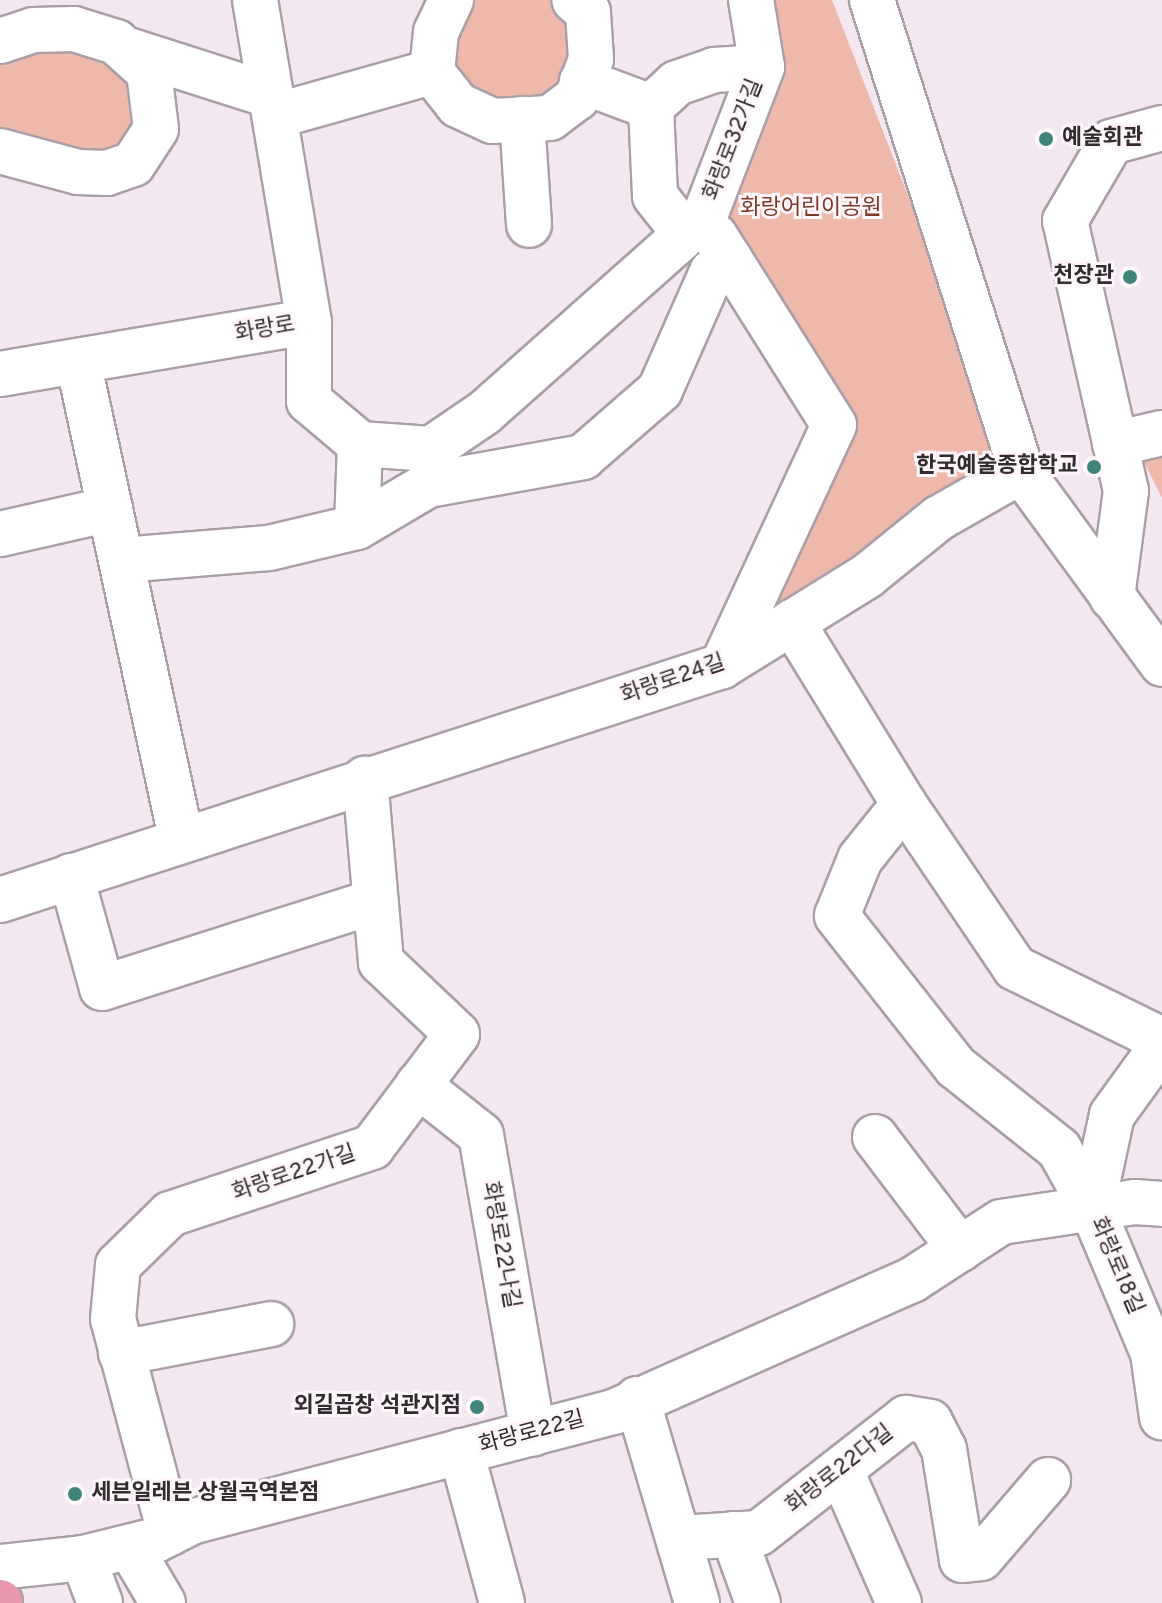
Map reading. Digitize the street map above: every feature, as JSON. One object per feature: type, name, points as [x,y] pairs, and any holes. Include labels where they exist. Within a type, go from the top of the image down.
[{"type":"street","points":[[255,0],[309,322]]},
{"type":"street","points":[[451,0],[436,32],[432,72],[458,105],[493,121],[550,118],[577,98],[591,59],[588,12],[574,0]]},
{"type":"street","name":"화랑로32가길","points":[[360,444],[431,449],[484,413],[694,226],[762,67],[751,0]]},
{"type":"street","points":[[872,0],[1021,471],[1162,664]]},
{"type":"street","points":[[9,25],[74,29],[102,36],[128,50],[273,106],[432,72]]},
{"type":"street","points":[[0,151],[78,172],[107,173],[133,164],[152,141],[156,115],[149,72],[128,50]]},
{"type":"street","points":[[722,666],[834,425],[730,260],[694,226],[655,196],[651,107],[677,83],[714,70],[762,67]]},
{"type":"street","points":[[582,81],[651,107]]},
{"type":"street","points":[[522,119],[529,225]]},
{"type":"street","points":[[1112,597],[1126,510],[1115,444],[1065,221],[1111,142],[1162,128]]},
{"type":"street","points":[[122,560],[269,548],[357,527],[428,485],[583,457],[660,390],[712,272],[730,260]]},
{"type":"street","name":"화랑로","points":[[0,374],[309,322],[309,401],[360,444]]},
{"type":"street","points":[[78,361],[181,838]]},
{"type":"street","points":[[1115,444],[1162,433]]},
{"type":"street","points":[[357,527],[360,444]]},
{"type":"street","name":"화랑로24길","points":[[0,900],[181,838],[722,666],[867,576],[939,518],[1021,471]]},
{"type":"street","points":[[0,534],[110,509]]},
{"type":"street","points":[[792,622],[904,804],[1015,968],[1162,1040]]},
{"type":"street","name":"화랑로22가길","points":[[150,1540],[113,1319],[118,1265],[170,1214],[372,1147],[457,1034],[381,962],[373,902],[365,779]]},
{"type":"street","points":[[904,804],[860,859],[837,916],[956,1067],[1059,1149],[1092,1208]]},
{"type":"street","points":[[71,876],[102,988],[373,902]]},
{"type":"street","points":[[1092,1208],[1112,1115],[1162,1046]]},
{"type":"street","name":"화랑로22나길","points":[[418,1085],[481,1135],[533,1433]]},
{"type":"street","points":[[875,1137],[960,1249]]},
{"type":"street","name":"화랑로22길","points":[[0,1567],[83,1558],[150,1540],[191,1522],[616,1411],[637,1399],[912,1280],[1001,1222],[1092,1208],[1162,1204]]},
{"type":"street","name":"화랑로18길","points":[[1092,1208],[1153,1353],[1162,1417]]},
{"type":"street","points":[[121,1353],[271,1324]]},
{"type":"street","points":[[637,1399],[697,1603]]},
{"type":"street","name":"화랑로22다길","points":[[680,1538],[759,1533],[906,1418],[930,1422],[944,1449],[962,1560],[981,1558],[1048,1480]]},
{"type":"street","points":[[461,1451],[502,1603]]},
{"type":"street","points":[[841,1471],[899,1603]]},
{"type":"street","points":[[733,1534],[758,1603]]},
{"type":"street","points":[[150,1540],[163,1603]]},
{"type":"street","points":[[83,1558],[100,1603]]},
{"type":"green space","points":[[451,0],[574,0],[577,98],[458,105],[436,32]]},
{"type":"green space","name":"화랑어린이공원","points":[[751,0],[832,0],[1009,456],[722,666],[834,425],[704,218]]},
{"type":"green space","points":[[0,41],[140,61],[133,164],[0,148]]},
{"type":"green space","points":[[1162,448],[1162,498],[1139,452]]},
{"type":"place","name":"예술회관","points":[[1046,139]]},
{"type":"place","name":"천장관","points":[[1130,277]]},
{"type":"place","name":"한국예술종합학교","points":[[1094,467]]},
{"type":"place","name":"외길곱창 석관지점","points":[[477,1407]]},
{"type":"place","name":"세븐일레븐 상월곡역본점","points":[[75,1494]]}]
